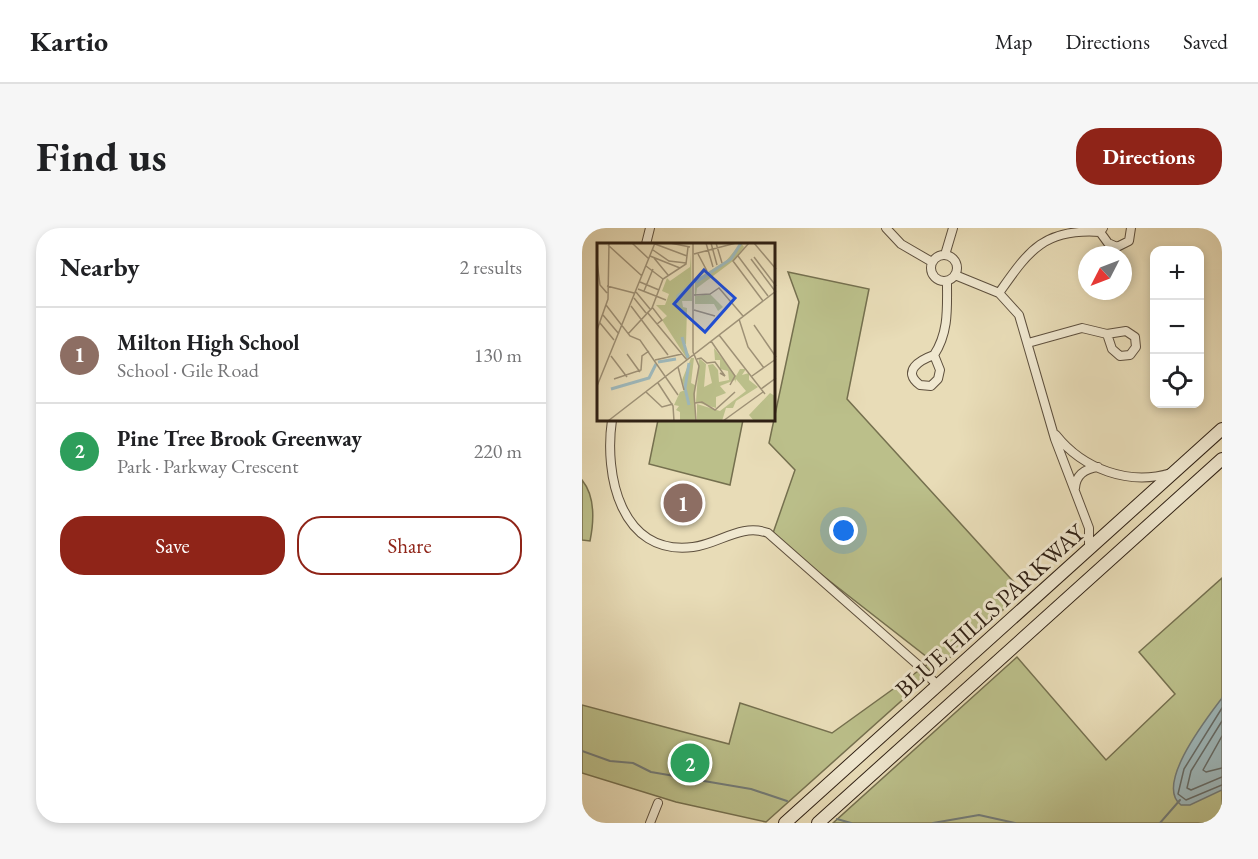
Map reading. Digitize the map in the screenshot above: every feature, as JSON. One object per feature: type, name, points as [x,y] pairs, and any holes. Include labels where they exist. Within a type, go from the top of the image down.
[{"type":"main road","name":"BLUE HILLS PARKWAY","points":[[785,823],[1222,429]]},
{"type":"main road","name":"BLUE HILLS PARKWAY","points":[[818,823],[1222,459]]},
{"type":"street","points":[[646,243],[650,228]]},
{"type":"street","points":[[886,228],[901,244],[932,262]]},
{"type":"street","points":[[945,255],[952,228]]},
{"type":"street","points":[[999,293],[1026,254],[1038,242],[1063,231],[1102,230],[1110,244],[1120,247],[1131,239],[1131,228]]},
{"type":"street","points":[[947,282],[939,280],[934,274],[932,262],[937,256],[945,255],[954,262],[955,275]]},
{"type":"street","points":[[955,275],[999,293],[1016,310],[1053,430],[1089,528],[1089,549]]},
{"type":"street","points":[[934,355],[945,330],[947,282],[955,275]]},
{"type":"street","points":[[1028,344],[1082,328],[1107,334]]},
{"type":"street","points":[[612,422],[609,456],[613,484],[625,512],[640,531],[663,544],[685,548],[706,545],[743,531],[768,533],[918,665],[938,686]]},
{"type":"street","points":[[1053,430],[1072,452],[1098,467],[1119,475],[1140,478],[1175,472]]},
{"type":"street","points":[[1075,490],[1079,475],[1085,470],[1098,467]]},
{"type":"street","points":[[650,823],[658,803]]},
{"type":"green space","points":[[788,272],[869,289],[847,399],[1023,592],[766,822],[676,802],[582,773],[582,705],[729,744],[740,703],[832,733],[932,661],[772,536],[795,470],[769,443],[773,422],[776,422],[776,410],[799,302]]},
{"type":"green space","points":[[658,422],[743,422],[730,485],[649,464]]},
{"type":"green space","points":[[582,480],[592,501],[590,541],[582,540]]},
{"type":"green space","points":[[1222,578],[1222,823],[833,823],[1017,657],[1106,760],[1175,694],[1139,652]]},
{"type":"water","points":[[1222,698],[1222,790],[1190,805],[1181,805],[1174,795],[1178,768],[1195,735]]},
{"type":"waterway","points":[[582,751],[610,761],[633,763],[651,772],[751,789],[787,801]]},
{"type":"waterway","points":[[1160,823],[1180,800]]},
{"type":"waterway","points":[[933,823],[979,815],[1015,823]]},
{"type":"waterway","points":[[837,819],[851,823]]},
{"type":"place","name":"Milton High School","points":[[683,503]]},
{"type":"place","name":"Pine Tree Brook Greenway","points":[[690,763]]}]
